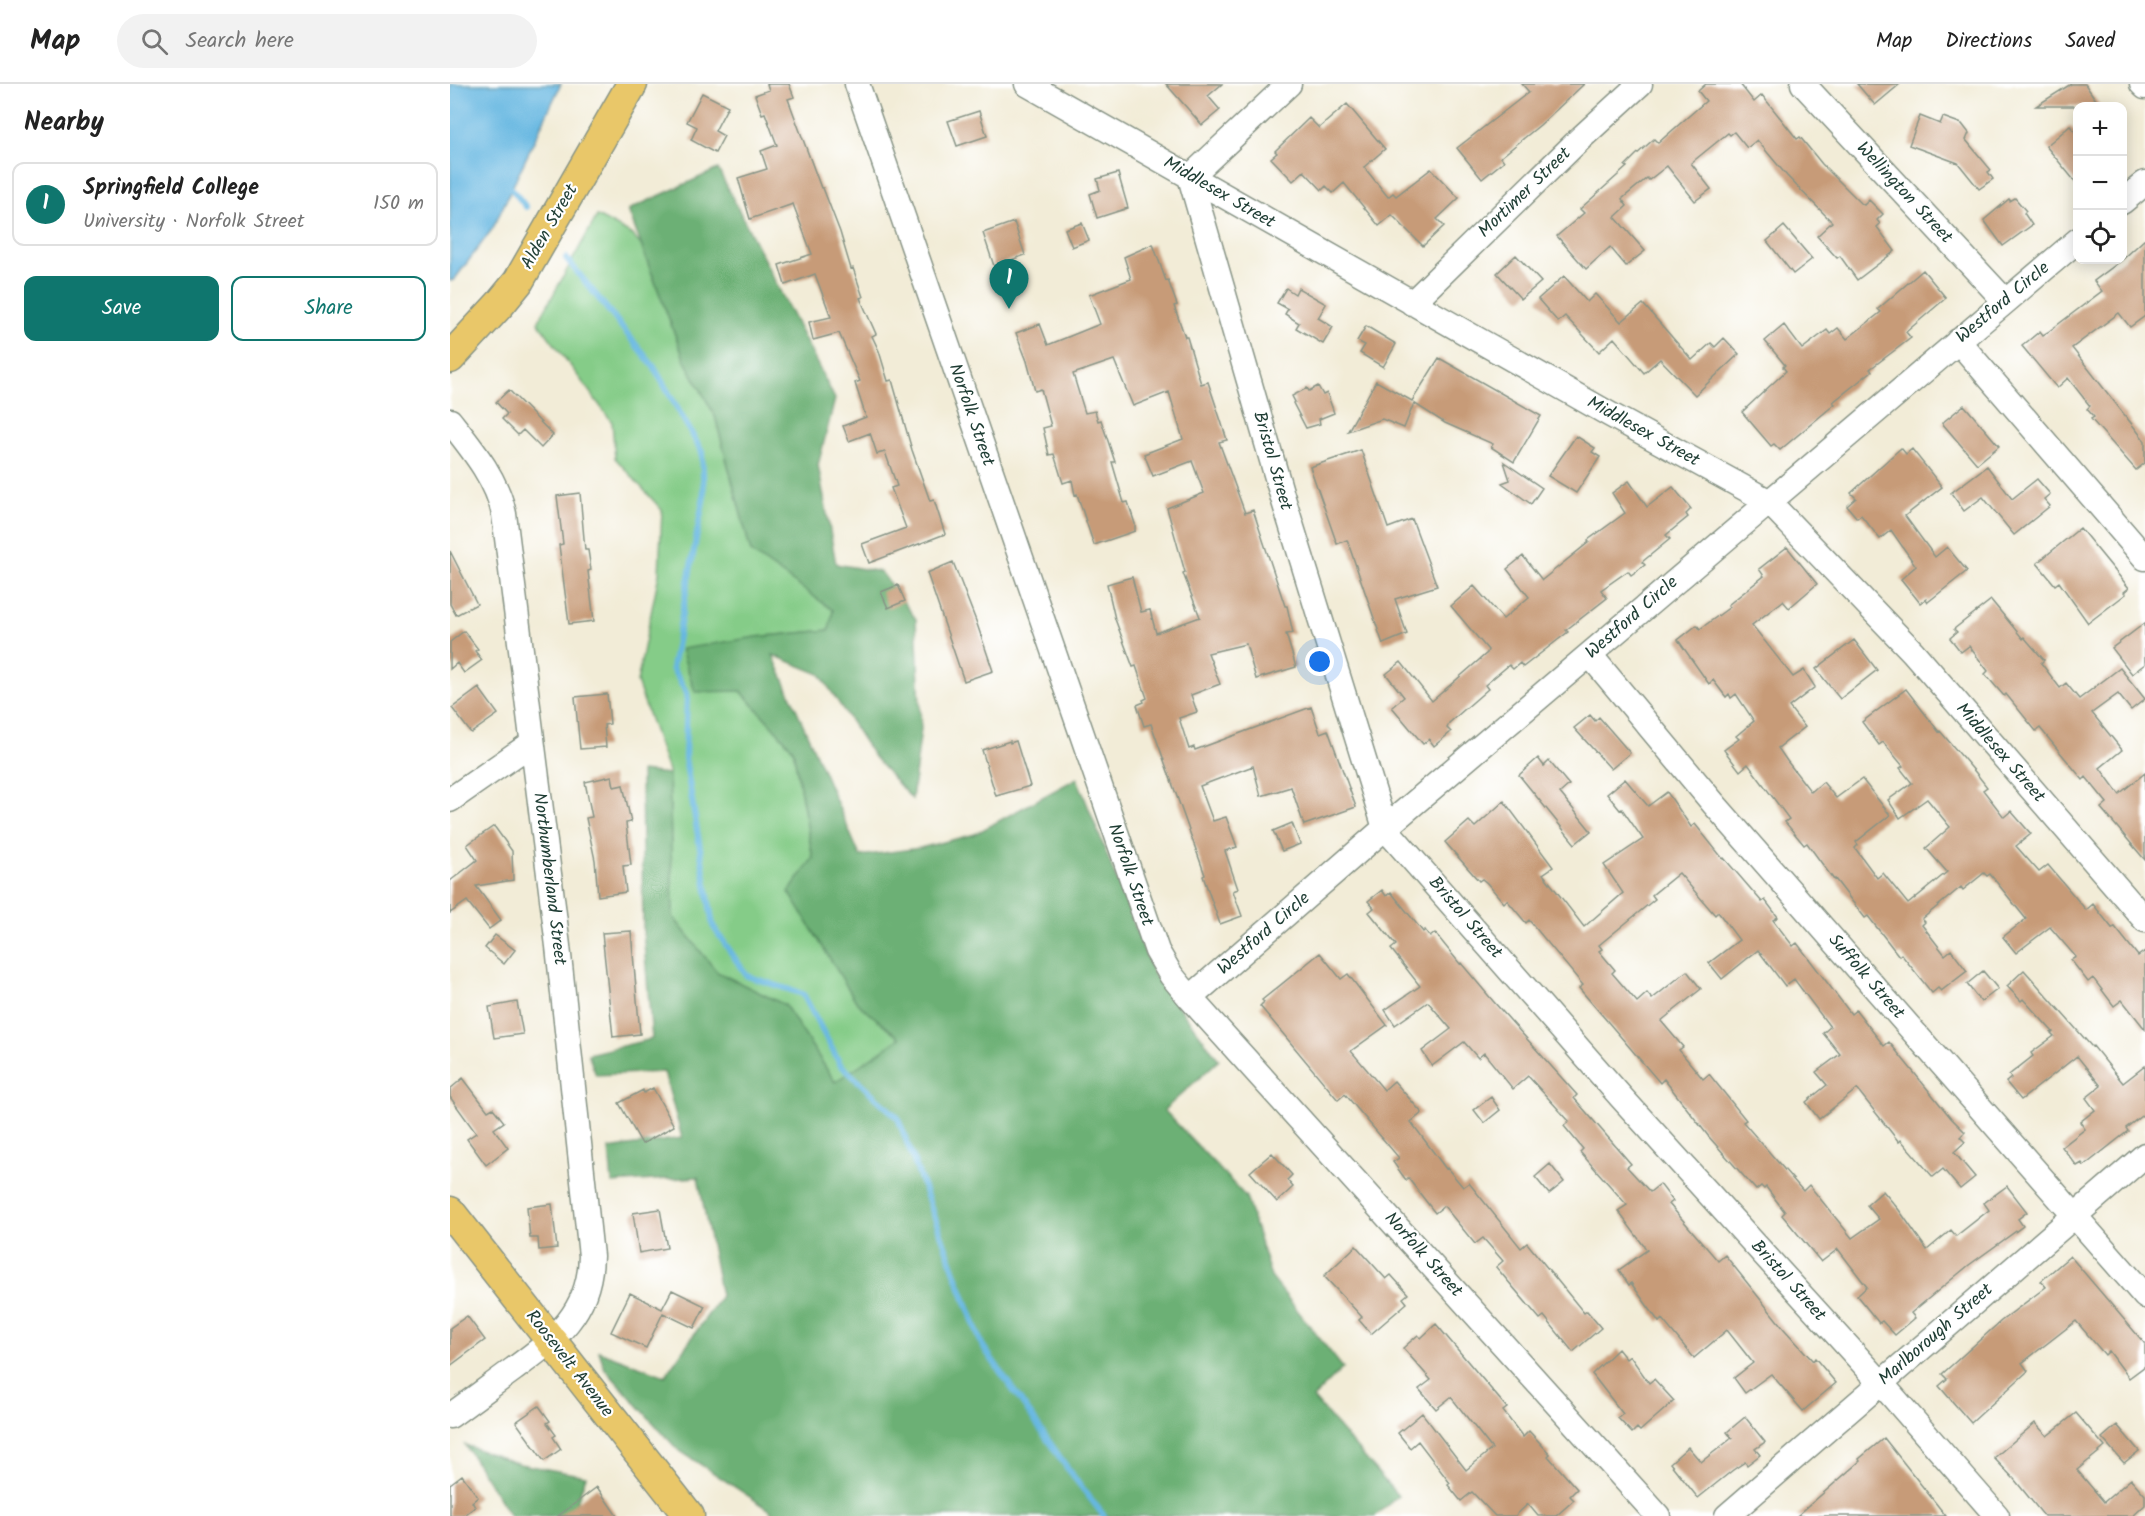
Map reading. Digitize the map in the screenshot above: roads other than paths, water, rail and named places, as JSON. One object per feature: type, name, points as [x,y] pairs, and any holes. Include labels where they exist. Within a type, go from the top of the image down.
[{"type":"main road","name":"Alden Street","points":[[450,358],[518,282],[632,84]]},
{"type":"main road","name":"Roosevelt Avenue","points":[[450,1212],[689,1516]]},
{"type":"street","name":"Norfolk Street","points":[[856,84],[1157,951],[1171,975],[1190,998],[1658,1516]]},
{"type":"street","name":"Middlesex Street","points":[[1027,84],[1412,303],[1768,501],[1913,652],[2145,920]]},
{"type":"street","points":[[1190,177],[1289,84]]},
{"type":"street","name":"Mortimer Street","points":[[1412,303],[1581,138],[1640,84]]},
{"type":"street","name":"Wellington Street","points":[[1803,84],[2005,301]]},
{"type":"street","points":[[2142,84],[2145,87]]},
{"type":"street","name":"Bristol Street","points":[[1190,177],[1282,495],[1385,828],[1621,1097],[1881,1383],[1997,1516]]},
{"type":"street","points":[[2127,198],[2145,183]]},
{"type":"street","name":"Westford Circle","points":[[1190,998],[1768,501],[2073,244]]},
{"type":"street","points":[[1958,341],[2145,558]]},
{"type":"street","name":"Northumberland Street","points":[[450,421],[485,470],[501,503],[558,946],[591,1256],[588,1282],[580,1307],[551,1342],[450,1416]]},
{"type":"street","name":"Suffolk Street","points":[[1590,655],[1714,804],[2145,1296]]},
{"type":"street","points":[[450,800],[532,743]]},
{"type":"street","name":"Marlborough Street","points":[[1727,1516],[2145,1155]]},
{"type":"water","points":[[450,84],[561,84],[493,228],[454,280],[450,281]]},
{"type":"waterway","points":[[511,188],[526,207]]},
{"type":"waterway","points":[[566,258],[654,367],[702,452],[704,496],[672,668],[687,693],[685,758],[713,926],[747,976],[803,994],[840,1064],[898,1118],[982,1345],[1070,1472],[1104,1516]]},
{"type":"place","name":"Springfield College","points":[[1009,309]]}]
